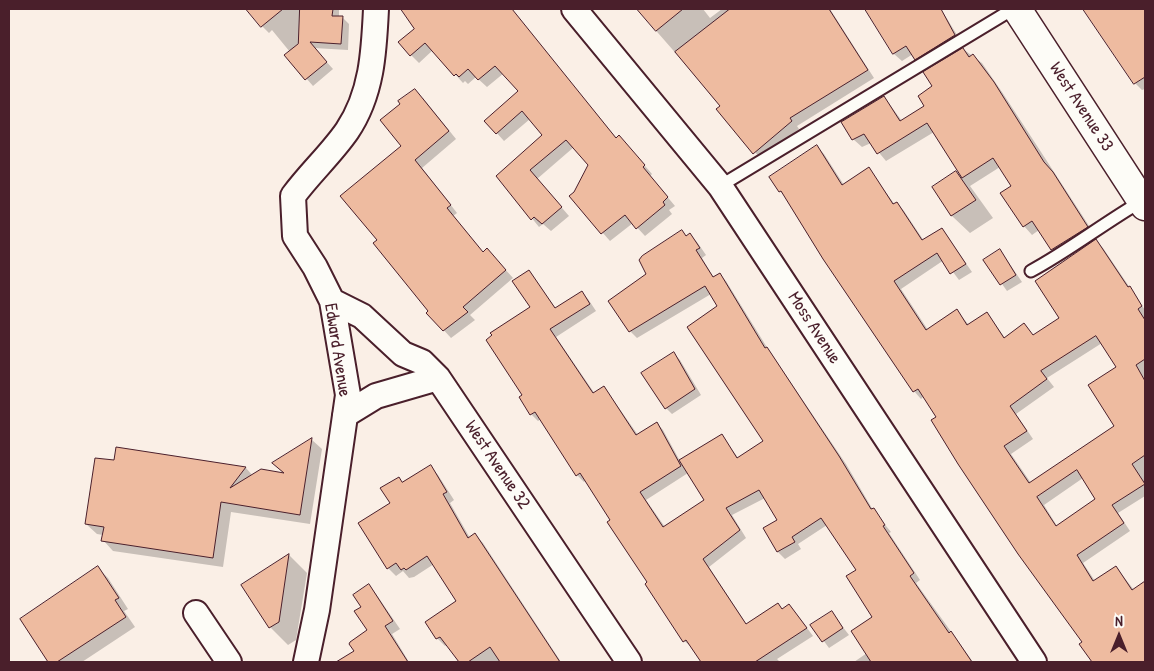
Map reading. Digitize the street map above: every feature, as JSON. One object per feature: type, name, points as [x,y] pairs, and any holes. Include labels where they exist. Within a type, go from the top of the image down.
[{"type":"street","name":"Edward Avenue","points":[[306,662],[317,610],[348,395],[332,302],[315,267],[295,236],[293,196],[348,130],[362,103],[371,76],[376,9]]},
{"type":"street","name":"Moss Avenue","points":[[574,9],[720,186],[1034,662]]},
{"type":"street","name":"West Avenue 33","points":[[1017,9],[1144,203]]},
{"type":"street","name":"West Avenue 32","points":[[332,302],[362,316],[403,354],[422,362],[438,378],[629,662]]},
{"type":"street","points":[[344,415],[376,396],[438,378]]},
{"type":"street","points":[[196,613],[228,662]]},
{"type":"lane","points":[[720,186],[1013,9]]},
{"type":"lane","points":[[1031,271],[1059,256],[1109,220],[1144,203]]},
{"type":"building","points":[[246,9],[283,9],[261,27]]},
{"type":"building","points":[[300,9],[333,9],[332,16],[343,16],[341,44],[310,42],[327,62],[305,80],[284,55],[298,44]]},
{"type":"building","points":[[401,9],[512,9],[616,138],[619,135],[645,165],[643,167],[668,197],[663,202],[665,205],[636,229],[625,215],[601,234],[569,196],[574,192],[588,165],[566,140],[530,170],[562,207],[542,224],[534,217],[531,220],[496,176],[542,135],[522,111],[496,134],[484,121],[518,91],[495,66],[478,80],[468,69],[459,77],[456,74],[454,76],[425,43],[410,56],[398,42],[414,29]]},
{"type":"building","points":[[637,9],[683,9],[656,31]]},
{"type":"building","points":[[730,9],[829,9],[868,70],[790,118],[792,121],[753,154],[716,109],[720,106],[675,52]]},
{"type":"building","points":[[865,9],[941,9],[955,35],[915,60],[906,46],[893,54]]},
{"type":"building","points":[[1083,9],[1145,9],[1145,77],[1134,84]]},
{"type":"building","points":[[963,48],[969,57],[973,54],[994,82],[1044,162],[1053,172],[1088,227],[1051,250],[1032,221],[1023,227],[1000,193],[1011,186],[993,158],[962,178],[927,123],[877,154],[864,134],[852,140],[841,122],[884,96],[900,121],[924,106],[918,96],[932,86],[923,72]]},
{"type":"building","points":[[415,89],[449,131],[415,160],[451,205],[447,208],[483,252],[487,248],[506,270],[463,307],[468,312],[443,331],[426,313],[428,311],[373,243],[377,240],[340,196],[401,146],[380,120],[400,104],[398,101]]},
{"type":"building","points":[[817,145],[842,185],[869,167],[893,204],[897,202],[922,240],[942,228],[966,264],[950,274],[937,253],[894,281],[926,330],[957,309],[967,325],[987,312],[1004,338],[1024,323],[1033,335],[1059,318],[1035,281],[1096,239],[1128,287],[1130,286],[1142,306],[1138,309],[1145,320],[1145,359],[1136,365],[1145,381],[1145,455],[1132,464],[1145,484],[1112,505],[1124,523],[1077,555],[1093,581],[1116,566],[1132,590],[1145,581],[1145,662],[1092,662],[1079,644],[1082,642],[1018,554],[958,464],[931,420],[936,417],[918,389],[913,392],[823,259],[781,191],[779,192],[769,177]],"holes":[[[1096,336],[1116,367],[1088,385],[1114,426],[1029,483],[1004,446],[1027,431],[1010,406],[1047,379],[1041,371]],[[1077,470],[1095,499],[1056,526],[1037,497]]]},
{"type":"building","points":[[956,171],[976,200],[951,216],[932,187]]},
{"type":"building","points":[[682,230],[686,236],[690,233],[700,248],[696,250],[713,277],[720,273],[765,348],[767,347],[839,456],[871,509],[874,508],[885,525],[883,526],[914,573],[910,576],[949,633],[951,631],[972,662],[871,662],[851,631],[872,617],[846,576],[856,570],[821,518],[792,537],[795,542],[777,552],[763,528],[777,520],[759,490],[726,508],[740,530],[703,559],[746,624],[778,603],[782,609],[789,604],[807,628],[755,662],[701,662],[686,640],[683,642],[645,584],[647,582],[607,522],[610,520],[580,473],[576,476],[535,412],[530,415],[519,397],[522,395],[486,340],[492,335],[490,333],[530,307],[512,281],[529,270],[555,308],[582,291],[590,304],[550,329],[593,393],[604,386],[636,435],[657,422],[681,466],[640,492],[663,527],[704,500],[679,460],[722,434],[737,458],[763,441],[687,327],[717,306],[705,286],[629,332],[608,301],[646,274],[639,260],[642,256]]},
{"type":"building","points":[[1000,249],[1016,275],[1000,285],[983,260]]},
{"type":"building","points":[[674,352],[695,389],[665,409],[641,373]]},
{"type":"building","points":[[312,438],[300,515],[221,502],[213,558],[101,541],[104,527],[85,524],[95,458],[114,460],[116,447],[246,467],[230,488],[261,469],[284,473],[272,463]]},
{"type":"building","points":[[431,465],[447,492],[443,494],[468,538],[475,533],[560,662],[500,662],[490,647],[468,662],[459,662],[440,637],[436,639],[425,622],[456,601],[427,556],[406,570],[404,568],[401,570],[396,563],[387,569],[358,523],[390,503],[380,488],[399,477],[402,482]]},
{"type":"building","points":[[289,554],[279,622],[269,628],[241,585]]},
{"type":"building","points":[[98,566],[119,598],[115,600],[126,617],[57,662],[48,662],[20,619]]},
{"type":"building","points":[[369,584],[393,621],[385,626],[408,662],[336,662],[354,651],[349,644],[350,642],[367,630],[354,611],[361,607],[353,595]]},
{"type":"building","points":[[832,611],[843,628],[822,642],[810,625]]}]
